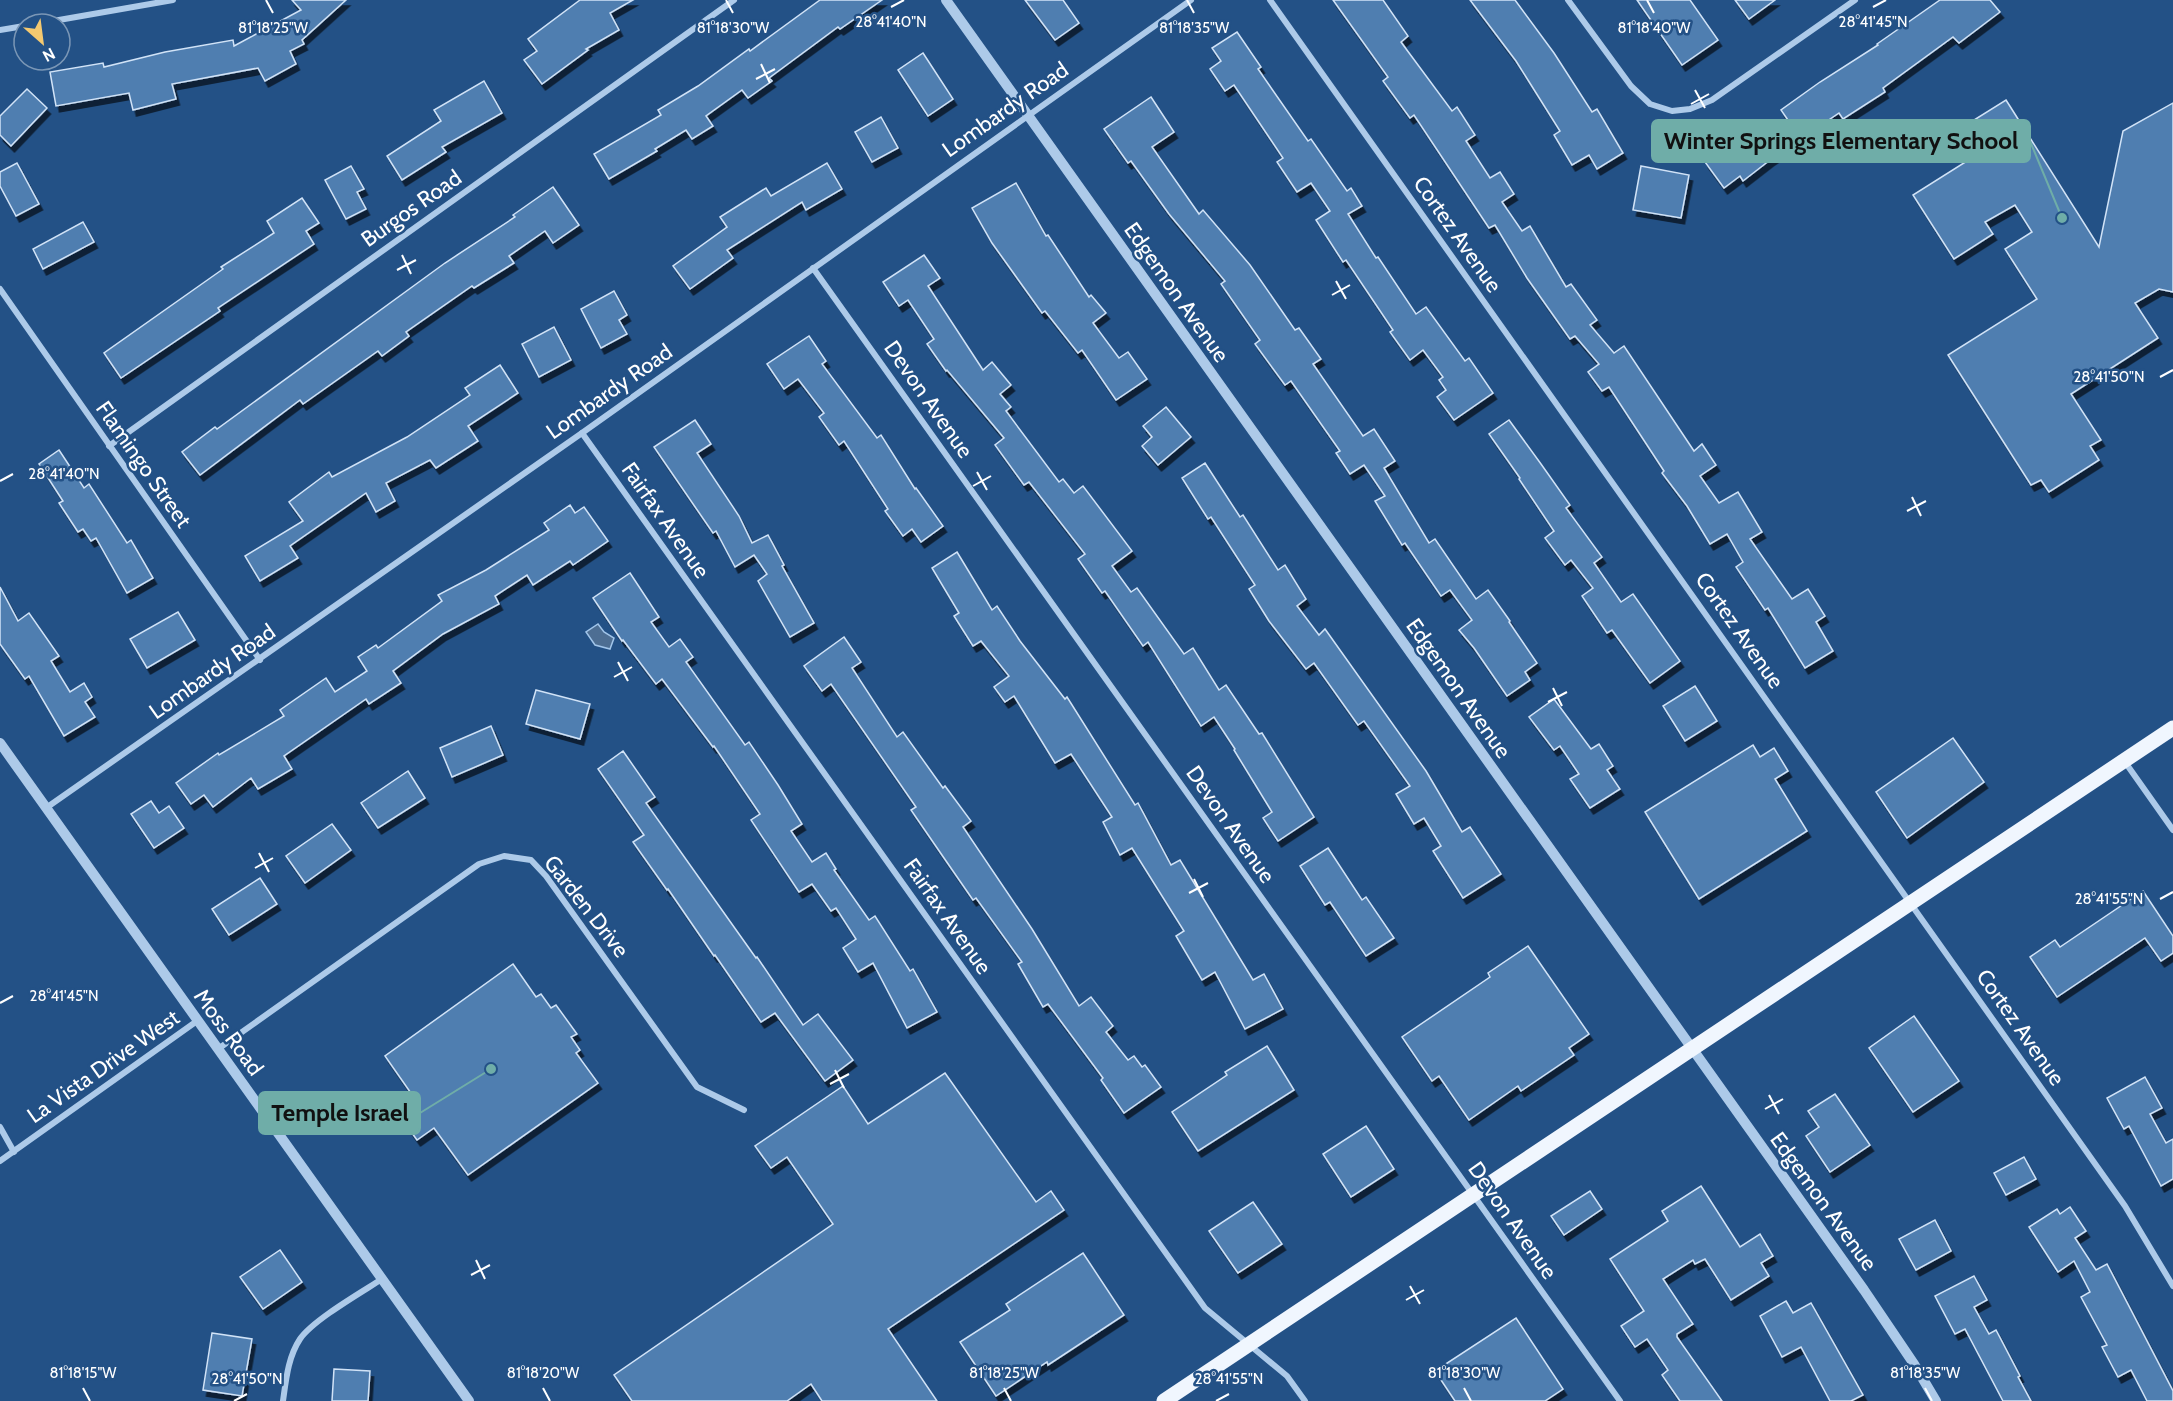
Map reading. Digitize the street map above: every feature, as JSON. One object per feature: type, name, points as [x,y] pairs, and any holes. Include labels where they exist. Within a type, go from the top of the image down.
[{"type":"main road","points":[[1164,1401],[2173,728]]},
{"type":"street","points":[[72,18],[173,0]]},
{"type":"street","name":"Burgos Road","points":[[109,446],[735,0]]},
{"type":"street","name":"Edgemon Avenue","points":[[946,0],[1876,1309],[1914,1364],[1935,1401]]},
{"type":"street","name":"Lombardy Road","points":[[46,808],[260,660],[1191,0]]},
{"type":"street","name":"Cortez Avenue","points":[[1270,0],[2125,1206],[2173,1286]]},
{"type":"street","points":[[1568,0],[1631,86],[1650,104],[1672,111],[1690,109],[1712,100],[1855,0]]},
{"type":"street","name":"Devon Avenue","points":[[813,268],[1620,1401]]},
{"type":"street","name":"Flamingo Street","points":[[0,289],[260,660]]},
{"type":"street","name":"Fairfax Avenue","points":[[582,432],[1205,1308],[1287,1376],[1305,1401]]},
{"type":"street","name":"Moss Road","points":[[0,743],[469,1401]]},
{"type":"street","points":[[2124,761],[2173,830]]},
{"type":"street","name":"Garden Drive","points":[[218,1049],[479,864],[504,856],[531,860],[546,876],[698,1087],[744,1110]]},
{"type":"street","name":"La Vista Drive West","points":[[0,1161],[197,1021]]},
{"type":"street","points":[[0,1127],[14,1152]]},
{"type":"street","points":[[284,1401],[287,1370],[300,1338],[320,1320],[383,1278]]},
{"type":"water","points":[[598,624],[604,632],[614,638],[610,649],[595,645],[586,632]]},
{"type":"building","points":[[292,0],[346,0],[302,40],[304,44],[290,51],[296,64],[265,81],[258,68],[172,84],[176,99],[133,110],[129,93],[56,106],[50,72],[72,72],[72,68],[103,63],[104,67],[165,52],[233,40],[234,46],[301,10]]},
{"type":"building","points":[[580,0],[633,0],[610,13],[619,30],[586,49],[588,50],[542,84],[524,60],[537,51],[528,39]]},
{"type":"building","points":[[820,0],[882,0],[840,29],[838,27],[769,78],[772,81],[748,98],[742,90],[706,116],[713,126],[692,139],[686,130],[655,149],[657,151],[609,179],[594,154],[661,115],[658,110],[698,86],[749,49],[750,51]]},
{"type":"building","points":[[1025,0],[1063,0],[1079,23],[1055,40]]},
{"type":"building","points":[[1333,0],[1383,0],[1408,36],[1401,42],[1452,111],[1457,107],[1475,135],[1466,141],[1490,178],[1500,172],[1514,194],[1502,202],[1522,231],[1530,226],[1566,287],[1571,284],[1597,320],[1590,325],[1614,353],[1624,346],[1694,451],[1702,444],[1716,465],[1700,476],[1719,503],[1738,492],[1762,532],[1750,539],[1792,599],[1808,589],[1825,616],[1816,622],[1833,651],[1805,668],[1768,608],[1765,610],[1736,567],[1743,562],[1727,534],[1710,544],[1687,506],[1662,473],[1664,471],[1609,387],[1602,391],[1588,372],[1599,364],[1575,336],[1570,339],[1527,278],[1495,225],[1489,228],[1414,115],[1410,118],[1383,81],[1388,77]]},
{"type":"building","points":[[1470,0],[1515,0],[1554,53],[1592,112],[1597,109],[1623,153],[1597,169],[1589,155],[1572,165],[1554,135],[1560,131],[1516,61]]},
{"type":"building","points":[[1637,0],[1690,0],[1718,40],[1682,65]]},
{"type":"building","points":[[1735,0],[1775,0],[1749,19]]},
{"type":"building","points":[[1940,0],[1990,0],[2000,12],[1959,43],[1953,37],[1883,88],[1885,92],[1843,119],[1839,113],[1743,181],[1740,176],[1724,188],[1705,162],[1749,130],[1757,141],[1788,120],[1781,110]]},
{"type":"building","points":[[1237,32],[1261,67],[1258,69],[1308,141],[1311,139],[1347,191],[1351,188],[1362,206],[1348,214],[1376,258],[1378,257],[1416,314],[1426,307],[1465,361],[1469,358],[1493,393],[1454,420],[1437,397],[1446,390],[1439,380],[1443,377],[1423,350],[1410,360],[1390,332],[1393,330],[1346,260],[1343,262],[1316,220],[1330,211],[1311,183],[1297,192],[1277,162],[1283,158],[1234,85],[1225,91],[1210,69],[1221,61],[1212,48]]},
{"type":"building","points":[[923,53],[953,99],[928,116],[898,70]]},
{"type":"building","points":[[484,81],[502,113],[442,147],[446,152],[402,180],[387,156],[441,121],[434,110]]},
{"type":"building","points":[[27,89],[47,108],[11,146],[0,135],[0,116]]},
{"type":"building","points":[[1151,97],[1174,132],[1152,147],[1199,214],[1203,210],[1250,265],[1295,330],[1299,328],[1321,359],[1313,364],[1363,436],[1374,429],[1395,461],[1384,468],[1429,543],[1435,539],[1476,599],[1488,590],[1537,663],[1525,672],[1530,680],[1507,696],[1459,630],[1472,620],[1450,590],[1441,596],[1405,543],[1402,545],[1375,501],[1385,496],[1364,465],[1350,474],[1336,453],[1340,451],[1291,381],[1285,385],[1255,344],[1260,340],[1221,284],[1225,281],[1169,214],[1131,161],[1128,163],[1104,129]]},
{"type":"building","points":[[2006,100],[2099,247],[2123,131],[2173,103],[2173,292],[2159,289],[2135,303],[2158,338],[2071,394],[2101,440],[2090,446],[2099,460],[2049,492],[2041,480],[2031,485],[1948,355],[2037,299],[2005,249],[2032,232],[2015,205],[1985,222],[1993,234],[1954,259],[1913,195],[1975,156],[1958,130]]},
{"type":"building","points":[[881,117],[898,148],[872,162],[855,132]]},
{"type":"building","points":[[17,163],[39,204],[16,216],[0,186],[0,172]]},
{"type":"building","points":[[827,163],[842,189],[806,210],[802,202],[727,250],[733,258],[690,289],[673,266],[727,227],[720,217],[766,188],[771,196]]},
{"type":"building","points":[[351,166],[364,189],[357,192],[366,209],[346,219],[325,180]]},
{"type":"building","points":[[1641,166],[1689,175],[1681,218],[1633,210]]},
{"type":"building","points":[[1016,183],[1046,236],[1048,235],[1089,297],[1091,295],[1106,313],[1093,323],[1119,358],[1128,352],[1147,379],[1116,400],[1082,350],[1078,353],[1045,311],[1042,313],[992,243],[972,208]]},
{"type":"building","points":[[553,187],[579,225],[553,243],[545,231],[509,256],[514,263],[474,288],[472,286],[406,332],[409,336],[382,356],[378,351],[303,404],[300,400],[200,475],[182,452],[445,263],[515,217],[513,215]]},
{"type":"building","points":[[302,198],[319,223],[306,231],[314,244],[218,308],[220,311],[121,378],[104,353],[223,269],[221,267],[274,233],[267,221]]},
{"type":"building","points":[[83,222],[94,242],[43,269],[33,249]]},
{"type":"building","points":[[924,255],[940,278],[928,286],[983,370],[992,362],[1011,385],[1000,394],[1011,407],[1006,411],[1059,482],[1063,479],[1074,493],[1083,486],[1132,551],[1112,566],[1131,592],[1137,588],[1184,654],[1193,648],[1219,690],[1226,685],[1259,734],[1262,733],[1314,817],[1278,841],[1263,818],[1272,812],[1214,717],[1201,726],[1148,642],[1143,646],[1105,591],[1102,593],[1078,559],[1085,554],[1029,482],[1024,485],[995,445],[1004,438],[946,371],[927,344],[934,339],[908,300],[899,306],[883,282]]},
{"type":"building","points":[[614,291],[627,315],[619,320],[627,334],[601,348],[581,309]]},
{"type":"building","points":[[554,327],[571,360],[539,377],[522,344]]},
{"type":"building","points":[[809,336],[826,361],[822,364],[877,438],[881,435],[915,489],[943,526],[921,542],[912,529],[903,536],[885,511],[888,509],[844,441],[839,445],[819,417],[824,413],[798,379],[784,389],[767,364]]},
{"type":"building","points":[[500,365],[518,393],[468,426],[478,441],[436,468],[430,460],[386,483],[395,501],[376,512],[366,493],[290,546],[298,558],[260,581],[245,556],[303,521],[289,502],[329,472],[332,477],[407,437],[470,395],[465,388]]},
{"type":"building","points":[[1166,407],[1191,437],[1158,465],[1142,446],[1152,437],[1143,426]]},
{"type":"building","points":[[695,420],[711,444],[697,453],[739,516],[752,543],[768,535],[784,565],[782,566],[814,623],[790,637],[758,581],[767,574],[754,555],[735,567],[716,531],[713,533],[654,447]]},
{"type":"building","points":[[1509,420],[1570,505],[1566,508],[1602,557],[1594,563],[1621,602],[1633,594],[1680,661],[1650,683],[1612,630],[1607,633],[1582,596],[1593,588],[1571,560],[1565,565],[1545,538],[1554,531],[1489,434]]},
{"type":"building","points":[[59,450],[84,488],[89,484],[127,543],[131,540],[153,578],[127,593],[96,538],[91,541],[83,529],[78,532],[59,503],[63,501],[39,464]]},
{"type":"building","points":[[1205,463],[1240,517],[1243,515],[1278,570],[1285,565],[1306,599],[1297,606],[1319,635],[1325,629],[1426,771],[1462,832],[1470,827],[1501,874],[1463,898],[1433,851],[1441,846],[1424,818],[1414,824],[1396,794],[1410,786],[1364,721],[1358,725],[1314,663],[1306,669],[1269,621],[1249,589],[1255,585],[1211,517],[1208,519],[1182,478]]},
{"type":"building","points":[[570,505],[575,513],[584,507],[608,541],[573,565],[570,561],[533,585],[527,575],[495,596],[499,604],[443,634],[393,671],[401,683],[369,704],[366,699],[284,756],[292,769],[258,789],[251,778],[213,807],[204,795],[191,804],[176,783],[218,753],[219,755],[284,716],[280,710],[326,678],[335,692],[367,671],[358,657],[376,645],[378,648],[442,601],[438,595],[486,570],[549,530],[544,523]]},
{"type":"building","points":[[957,552],[992,610],[997,606],[1020,641],[1065,699],[1067,697],[1135,805],[1138,803],[1171,865],[1180,860],[1253,980],[1264,974],[1283,1009],[1245,1029],[1215,972],[1202,980],[1176,936],[1184,931],[1132,848],[1120,855],[1103,822],[1112,817],[1071,754],[1055,763],[1014,696],[1005,702],[994,687],[1009,676],[981,641],[973,646],[954,616],[959,613],[932,568]]},
{"type":"building","points":[[630,573],[659,617],[651,622],[669,647],[680,639],[693,657],[686,662],[745,745],[749,742],[778,785],[802,824],[791,831],[812,862],[826,853],[836,869],[834,870],[869,920],[875,916],[910,971],[913,969],[937,1012],[907,1028],[873,963],[858,972],[843,948],[856,939],[836,908],[831,911],[812,884],[799,892],[751,820],[760,814],[714,746],[662,679],[656,684],[622,641],[593,598]]},
{"type":"building","points":[[0,587],[18,621],[29,613],[59,656],[51,661],[70,692],[84,683],[92,697],[85,702],[95,717],[64,736],[29,676],[25,679],[0,644]]},
{"type":"building","points":[[178,612],[195,640],[147,668],[130,639]]},
{"type":"building","points":[[844,637],[861,662],[852,668],[897,737],[903,732],[943,788],[945,786],[971,821],[963,827],[1032,929],[1079,1006],[1091,997],[1113,1026],[1106,1032],[1128,1060],[1134,1056],[1142,1067],[1145,1065],[1161,1087],[1124,1113],[1101,1080],[1103,1078],[1048,1004],[1043,1007],[1018,964],[1022,962],[976,898],[973,900],[911,810],[916,807],[831,684],[822,691],[804,666]]},
{"type":"building","points":[[1695,686],[1717,721],[1685,741],[1663,706]]},
{"type":"building","points":[[536,690],[590,704],[580,739],[526,724]]},
{"type":"building","points":[[1554,699],[1591,749],[1599,744],[1613,766],[1607,770],[1620,789],[1590,808],[1570,779],[1579,774],[1560,746],[1554,750],[1529,717]]},
{"type":"building","points":[[491,726],[503,755],[452,777],[440,748]]},
{"type":"building","points":[[1953,738],[1984,782],[1907,838],[1876,792]]},
{"type":"building","points":[[1753,745],[1760,757],[1774,748],[1788,771],[1775,779],[1807,831],[1699,899],[1645,812]]},
{"type":"building","points":[[623,751],[655,797],[646,803],[803,1025],[818,1014],[853,1060],[825,1081],[775,1013],[761,1022],[633,842],[644,835],[598,769]]},
{"type":"building","points":[[408,771],[425,798],[378,828],[361,803]]},
{"type":"building","points":[[151,801],[159,813],[169,806],[184,828],[154,848],[131,814]]},
{"type":"building","points":[[332,824],[351,850],[305,883],[286,856]]},
{"type":"building","points":[[1328,848],[1362,900],[1366,897],[1394,938],[1366,956],[1330,902],[1325,905],[1300,866]]},
{"type":"building","points":[[260,878],[277,904],[229,935],[212,909]]},
{"type":"building","points":[[2143,891],[2173,936],[2173,953],[2161,961],[2145,938],[2057,997],[2030,957],[2055,940],[2060,947]]},
{"type":"building","points":[[1528,946],[1589,1034],[1569,1048],[1574,1055],[1521,1091],[1518,1086],[1469,1120],[1439,1076],[1432,1081],[1402,1037],[1490,977],[1488,973]]},
{"type":"building","points":[[513,964],[536,997],[541,994],[551,1008],[556,1005],[577,1034],[571,1037],[580,1050],[576,1053],[598,1083],[468,1175],[434,1128],[417,1140],[402,1119],[420,1106],[385,1056]]},
{"type":"building","points":[[1914,1016],[1959,1081],[1913,1112],[1869,1048]]},
{"type":"building","points":[[1267,1046],[1294,1090],[1198,1151],[1172,1112],[1227,1075],[1225,1072]]},
{"type":"building","points":[[945,1073],[1036,1202],[1051,1191],[1064,1210],[888,1329],[937,1401],[822,1401],[811,1384],[787,1401],[632,1401],[614,1375],[833,1224],[787,1157],[771,1168],[755,1146],[843,1086],[868,1124]]},
{"type":"building","points":[[2145,1077],[2162,1108],[2150,1114],[2166,1143],[2173,1139],[2173,1179],[2161,1186],[2129,1126],[2124,1129],[2107,1098]]},
{"type":"building","points":[[1835,1094],[1870,1145],[1830,1172],[1806,1136],[1819,1127],[1808,1111]]},
{"type":"building","points":[[1366,1126],[1394,1169],[1351,1197],[1323,1154]]},
{"type":"building","points":[[2024,1157],[2036,1179],[2006,1195],[1994,1173]]},
{"type":"building","points":[[1701,1186],[1740,1247],[1760,1234],[1773,1256],[1761,1263],[1769,1276],[1731,1300],[1705,1259],[1695,1264],[1693,1260],[1663,1279],[1693,1324],[1677,1334],[1677,1337],[1722,1401],[1680,1401],[1662,1375],[1668,1370],[1647,1339],[1635,1347],[1621,1326],[1644,1311],[1610,1259],[1668,1221],[1662,1211]]},
{"type":"building","points":[[1590,1191],[1602,1209],[1564,1235],[1551,1216]]},
{"type":"building","points":[[1253,1202],[1282,1244],[1238,1273],[1209,1231]]},
{"type":"building","points":[[2070,1207],[2086,1231],[2075,1238],[2096,1270],[2107,1264],[2173,1391],[2173,1401],[2147,1401],[2131,1370],[2118,1377],[2102,1347],[2107,1345],[2081,1297],[2090,1292],[2074,1261],[2058,1272],[2029,1227],[2057,1209],[2060,1214]]},
{"type":"building","points":[[1935,1220],[1951,1251],[1916,1270],[1899,1239]]},
{"type":"building","points":[[280,1250],[302,1282],[263,1309],[240,1277]]},
{"type":"building","points":[[1083,1253],[1124,1315],[996,1396],[960,1342],[1010,1310],[1006,1304]]},
{"type":"building","points":[[1974,1276],[1987,1300],[1974,1307],[1989,1334],[1996,1330],[2031,1401],[2003,1401],[1965,1329],[1955,1334],[1935,1296]]},
{"type":"building","points":[[1786,1301],[1793,1313],[1811,1303],[1863,1395],[1851,1401],[1830,1401],[1801,1347],[1782,1357],[1760,1316]]},
{"type":"building","points":[[1516,1318],[1563,1389],[1545,1401],[1455,1401],[1435,1371]]},
{"type":"building","points":[[212,1333],[252,1339],[242,1396],[203,1390]]},
{"type":"building","points":[[334,1369],[370,1371],[368,1401],[332,1401]]},
{"type":"place","name":"Winter Springs Elementary School","points":[[2062,218]]},
{"type":"place","name":"Temple Israel","points":[[491,1069]]}]
